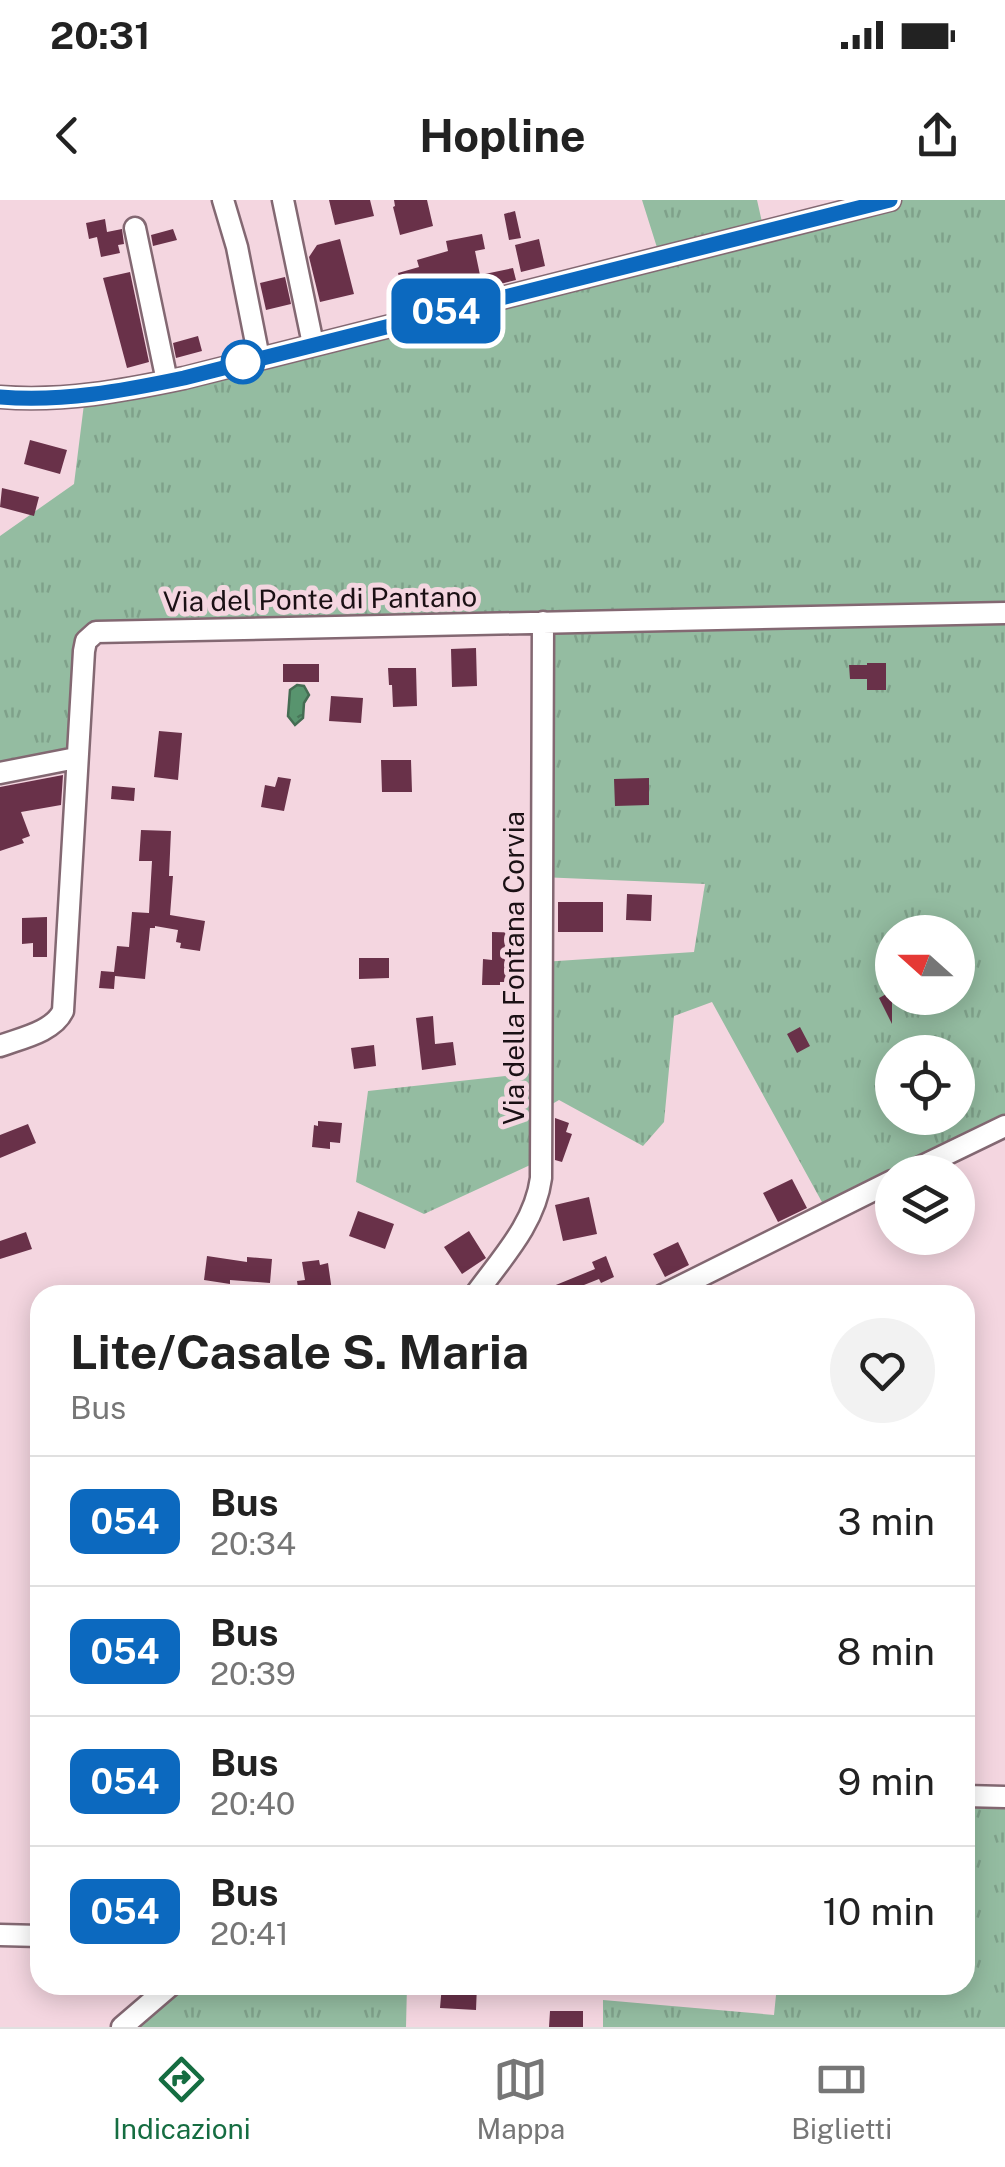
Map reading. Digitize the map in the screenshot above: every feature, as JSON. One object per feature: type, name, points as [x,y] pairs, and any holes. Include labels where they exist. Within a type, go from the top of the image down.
[{"type":"street","points":[[223,200],[238,247],[259,358]]},
{"type":"street","points":[[282,200],[313,344]]},
{"type":"street","points":[[0,396],[65,398],[167,381],[890,200]]},
{"type":"street","points":[[135,228],[167,381]]},
{"type":"street","name":"Via del Ponte di Pantano","points":[[0,1046],[53,1024],[63,1012],[85,645],[96,632],[1005,613]]},
{"type":"street","name":"Via della Fontana Corvia","points":[[482,1285],[527,1222],[541,1178],[543,622]]},
{"type":"street","points":[[0,773],[76,758]]},
{"type":"street","points":[[945,1155],[1005,1126]]},
{"type":"street","points":[[683,1285],[875,1189]]},
{"type":"street","points":[[975,1796],[1005,1797]]},
{"type":"street","points":[[0,1935],[30,1936]]},
{"type":"street","points":[[122,2027],[159,1995]]},
{"type":"green space","points":[[642,200],[757,200],[764,231],[890,200],[1005,200],[1005,1126],[945,1155],[875,1155],[875,1183],[828,1213],[712,1002],[674,1016],[664,1122],[643,1146],[559,1100],[542,1110],[541,1160],[424,1214],[356,1182],[368,1091],[541,1072],[542,962],[694,952],[705,884],[540,877],[543,623],[96,632],[76,758],[0,773],[0,536],[74,484],[85,396],[660,257]]},
{"type":"green space","points":[[975,1796],[1005,1797],[1005,2027],[603,2027],[603,2000],[774,2015],[776,1995],[975,1995]]},
{"type":"green space","points":[[160,1995],[407,1995],[406,2027],[123,2027]]},
{"type":"water","points":[[304,686],[309,695],[303,718],[295,725],[288,716],[290,690]]},
{"type":"building","points":[[329,200],[370,200],[374,216],[335,225]]},
{"type":"building","points":[[394,200],[427,200],[433,226],[400,235]]},
{"type":"building","points":[[515,211],[521,238],[509,240],[504,214]]},
{"type":"building","points":[[105,219],[107,232],[122,229],[124,244],[118,245],[120,253],[101,257],[97,237],[89,239],[86,223]]},
{"type":"building","points":[[173,229],[177,240],[153,246],[151,235]]},
{"type":"building","points":[[482,234],[485,249],[475,251],[480,275],[513,268],[516,280],[458,295],[406,302],[398,273],[419,267],[417,260],[448,251],[446,241]]},
{"type":"building","points":[[340,239],[354,294],[320,302],[309,257],[317,245]]},
{"type":"building","points":[[539,239],[545,266],[521,272],[515,245]]},
{"type":"building","points":[[130,272],[149,362],[127,368],[103,278]]},
{"type":"building","points":[[285,277],[291,304],[266,310],[260,283]]},
{"type":"building","points":[[198,336],[202,351],[176,358],[173,343]]},
{"type":"building","points":[[30,440],[67,450],[60,474],[24,464]]},
{"type":"building","points":[[2,488],[39,497],[34,516],[0,507]]},
{"type":"building","points":[[476,648],[477,686],[452,687],[451,649]]},
{"type":"building","points":[[886,663],[886,690],[867,690],[867,679],[850,679],[849,665]]},
{"type":"building","points":[[283,664],[319,664],[319,682],[283,682]]},
{"type":"building","points":[[388,668],[416,668],[417,706],[393,707]]},
{"type":"building","points":[[331,696],[363,698],[361,723],[329,721]]},
{"type":"building","points":[[159,731],[182,733],[178,780],[154,777]]},
{"type":"building","points":[[381,760],[411,760],[412,792],[382,792]]},
{"type":"building","points":[[63,775],[61,805],[21,812],[30,836],[22,839],[24,843],[0,851],[0,787]]},
{"type":"building","points":[[278,777],[291,779],[284,811],[261,807],[265,785],[275,787]]},
{"type":"building","points":[[649,778],[649,805],[615,806],[614,779]]},
{"type":"building","points":[[112,786],[135,788],[134,801],[111,799]]},
{"type":"building","points":[[141,830],[171,831],[170,915],[205,921],[200,951],[180,948],[181,943],[176,942],[178,930],[155,926],[150,928],[145,979],[115,976],[114,989],[99,988],[101,971],[114,972],[117,946],[129,947],[132,912],[149,913],[152,861],[139,861]]},
{"type":"building","points":[[627,894],[652,895],[651,921],[626,920]]},
{"type":"building","points":[[558,902],[603,902],[603,932],[558,932]]},
{"type":"building","points":[[47,917],[47,957],[33,957],[33,943],[22,944],[22,918]]},
{"type":"building","points":[[492,932],[525,933],[524,982],[482,985],[483,959],[492,960]]},
{"type":"building","points":[[359,958],[389,958],[389,978],[359,979]]},
{"type":"building","points":[[433,1016],[435,1044],[453,1042],[456,1065],[422,1070],[416,1018]]},
{"type":"building","points":[[800,1027],[810,1046],[797,1053],[787,1034]]},
{"type":"building","points":[[374,1045],[376,1066],[354,1069],[351,1048]]},
{"type":"building","points":[[555,1118],[569,1123],[566,1132],[572,1134],[562,1162],[555,1160]]},
{"type":"building","points":[[318,1121],[342,1123],[340,1143],[330,1142],[330,1149],[312,1147]]},
{"type":"building","points":[[28,1124],[36,1143],[0,1158],[0,1135]]},
{"type":"building","points":[[792,1179],[807,1208],[778,1222],[763,1193]]},
{"type":"building","points":[[589,1197],[597,1234],[563,1241],[555,1205]]},
{"type":"building","points":[[358,1211],[394,1224],[385,1249],[349,1236]]},
{"type":"building","points":[[469,1231],[486,1258],[462,1274],[444,1247]]},
{"type":"building","points":[[26,1232],[32,1249],[0,1259],[0,1241]]},
{"type":"building","points":[[678,1242],[689,1265],[665,1277],[653,1254]]},
{"type":"building","points":[[207,1256],[247,1262],[247,1257],[272,1259],[270,1283],[204,1280]]},
{"type":"building","points":[[606,1256],[614,1277],[601,1283],[599,1279],[584,1285],[556,1285],[595,1269],[592,1262]]},
{"type":"building","points":[[302,1262],[328,1263],[331,1285],[298,1285],[297,1281],[305,1280]]},
{"type":"building","points":[[441,1995],[477,1995],[476,2010],[440,2008]]},
{"type":"building","points":[[550,2011],[583,2011],[583,2027],[549,2027]]},
{"type":"bus line","name":"054","points":[[0,397],[85,396],[184,378],[890,200]]}]
